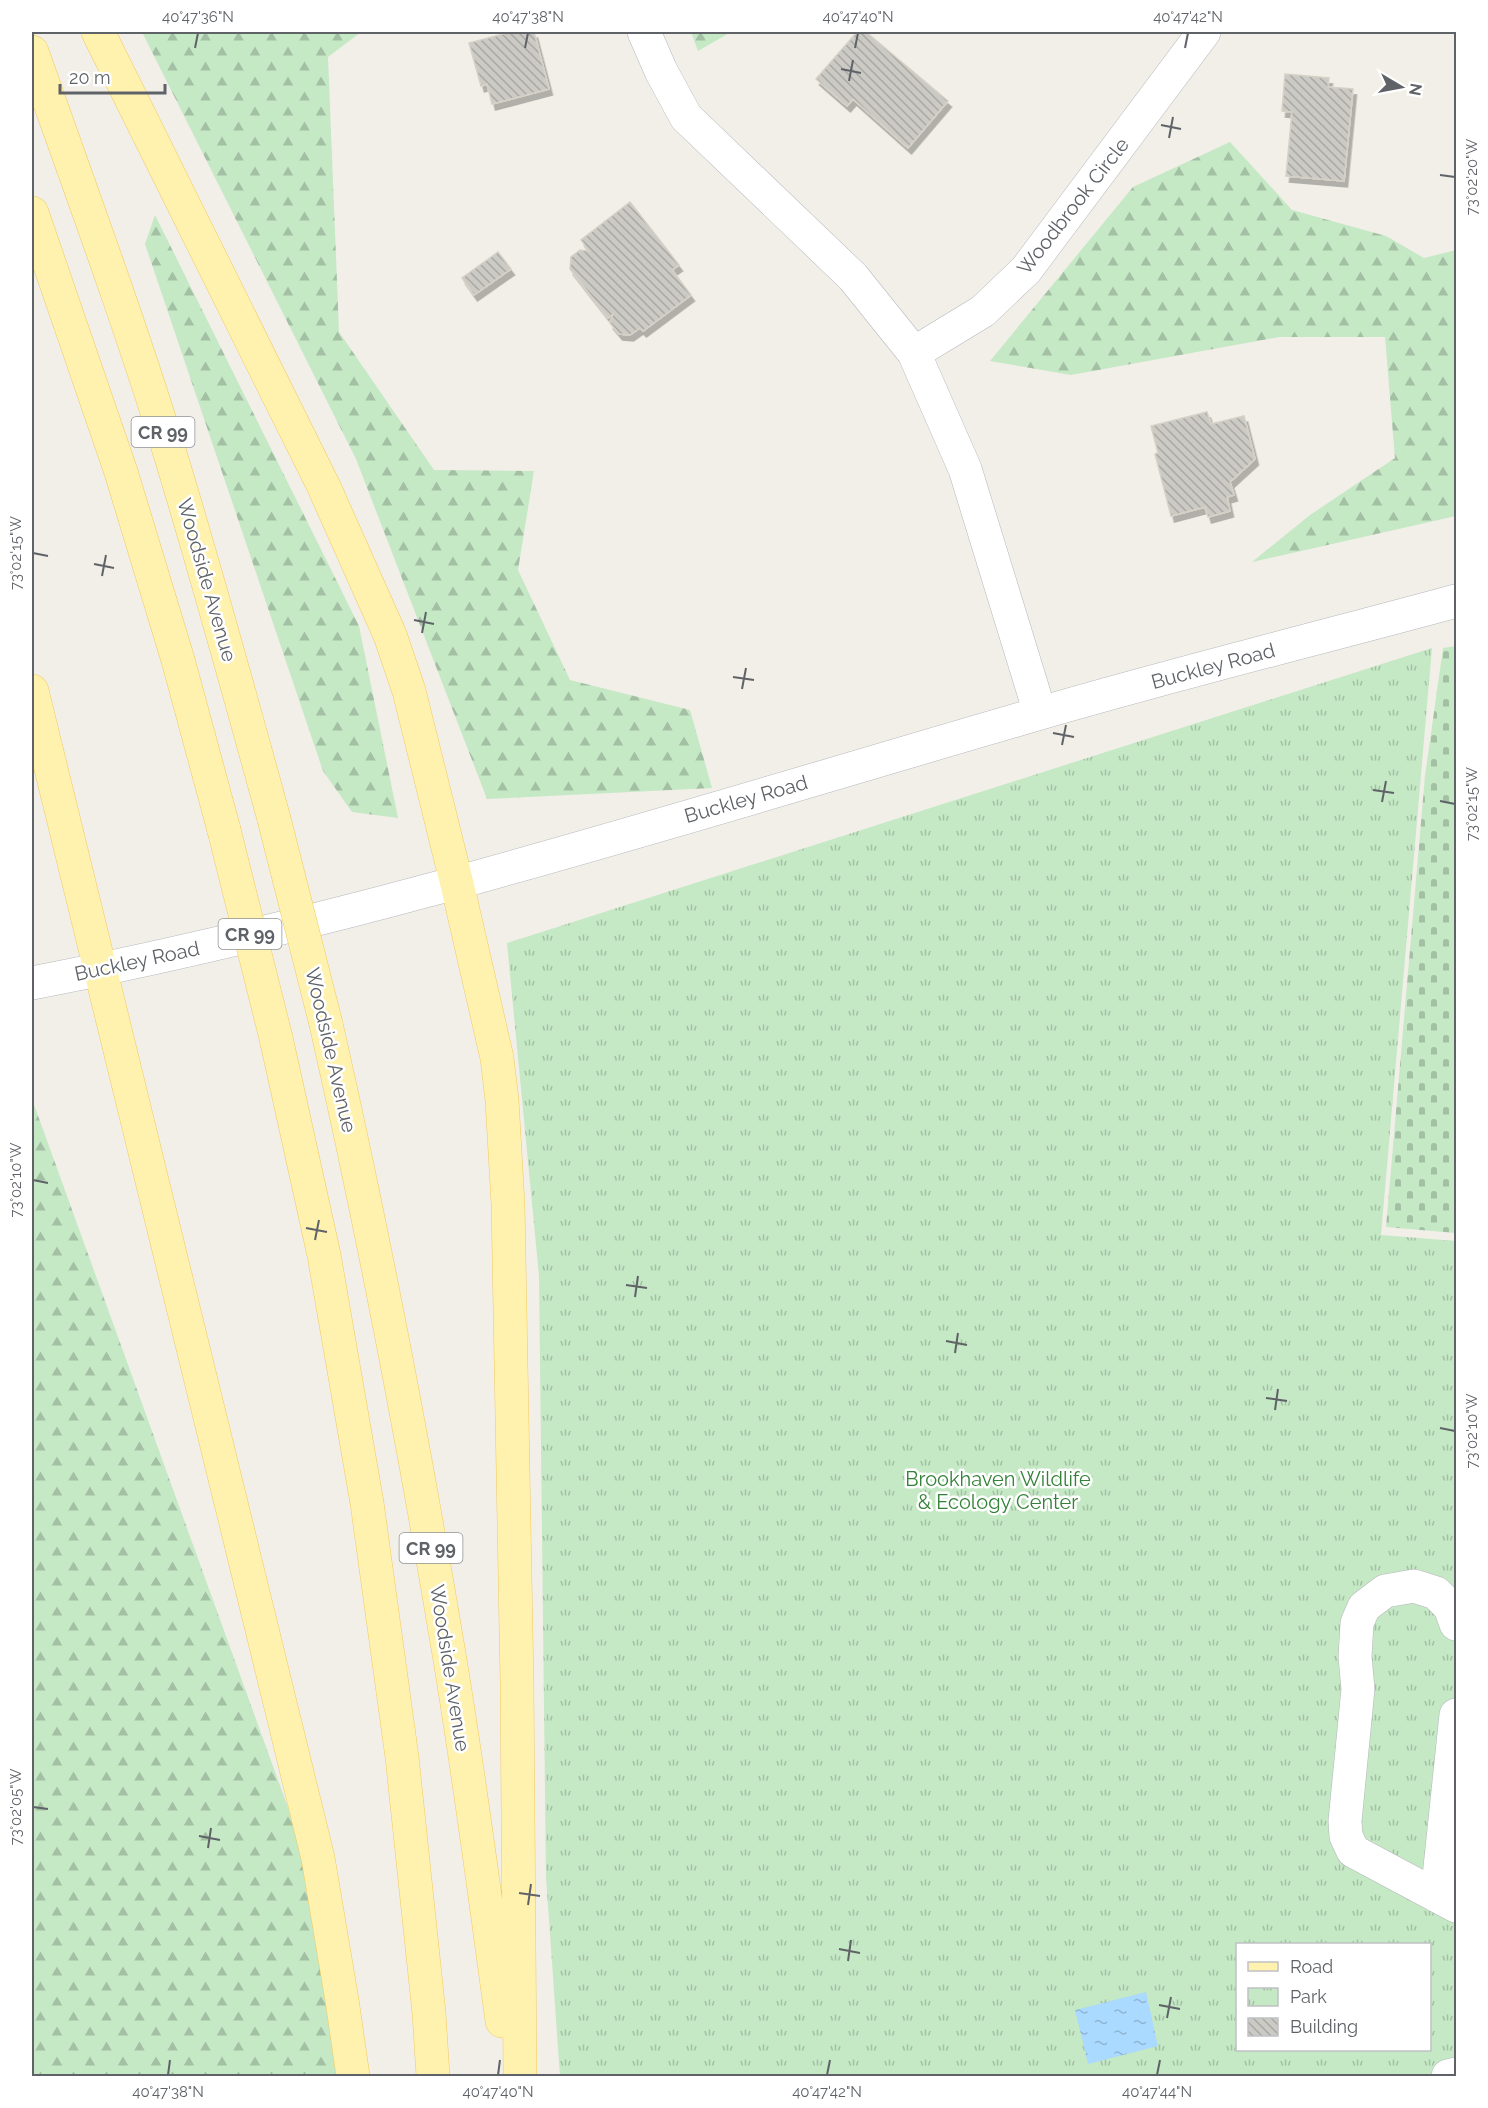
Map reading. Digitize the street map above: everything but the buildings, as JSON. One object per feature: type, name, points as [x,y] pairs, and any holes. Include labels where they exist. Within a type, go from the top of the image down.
[{"type":"main road","points":[[98,32],[324,487],[390,635],[410,691],[497,1058],[505,1142],[516,1659],[520,2076]]},
{"type":"main road","name":"Woodside Avenue","points":[[32,52],[168,446],[224,634],[326,1024],[356,1154],[402,1388],[447,1639],[510,2076]]},
{"type":"main road","name":"CR 99","points":[[32,213],[121,472],[178,660],[224,830],[276,1038],[324,1255],[367,1503],[402,1758],[429,2013],[433,2076]]},
{"type":"main road","points":[[32,691],[318,1858],[353,2076]]},
{"type":"street","points":[[644,32],[661,71],[686,117],[853,277],[914,353],[965,468],[1040,713]]},
{"type":"street","name":"Woodbrook Circle","points":[[914,353],[983,311],[1026,270],[1204,32]]},
{"type":"street","name":"Buckley Road","points":[[32,983],[281,929],[457,884],[1040,713],[1456,602]]},
{"type":"street","points":[[1456,1624],[1450,1607],[1436,1593],[1414,1586],[1385,1592],[1364,1607],[1357,1623],[1355,1657],[1358,1689],[1345,1821],[1346,1836],[1353,1851],[1447,1901],[1456,1715]]},
{"type":"street","points":[[1448,2076],[1456,2074]]},
{"type":"green space","points":[[142,32],[361,32],[328,57],[339,332],[434,470],[534,471],[518,570],[570,680],[690,710],[712,788],[487,799],[356,459]]},
{"type":"green space","points":[[691,32],[731,32],[698,51]]},
{"type":"green space","points":[[1230,142],[1292,210],[1386,236],[1424,258],[1456,250],[1456,516],[1252,562],[1310,515],[1395,458],[1385,337],[1279,337],[1071,375],[990,361],[1133,187]]},
{"type":"green space","points":[[155,215],[359,626],[398,818],[352,812],[323,771],[145,244]]},
{"type":"green space","points":[[1456,646],[1456,1233],[1386,1227],[1425,776],[1443,648]]},
{"type":"green space","name":"Brookhaven Wildlife & Ecology Center","points":[[1432,648],[1381,1235],[1456,1241],[1456,2076],[560,2076],[546,1877],[539,1276],[507,943]]},
{"type":"green space","points":[[32,1099],[300,1841],[337,2076],[32,2076]]},
{"type":"water","points":[[1146,1992],[1158,2046],[1088,2064],[1075,2010]]}]
